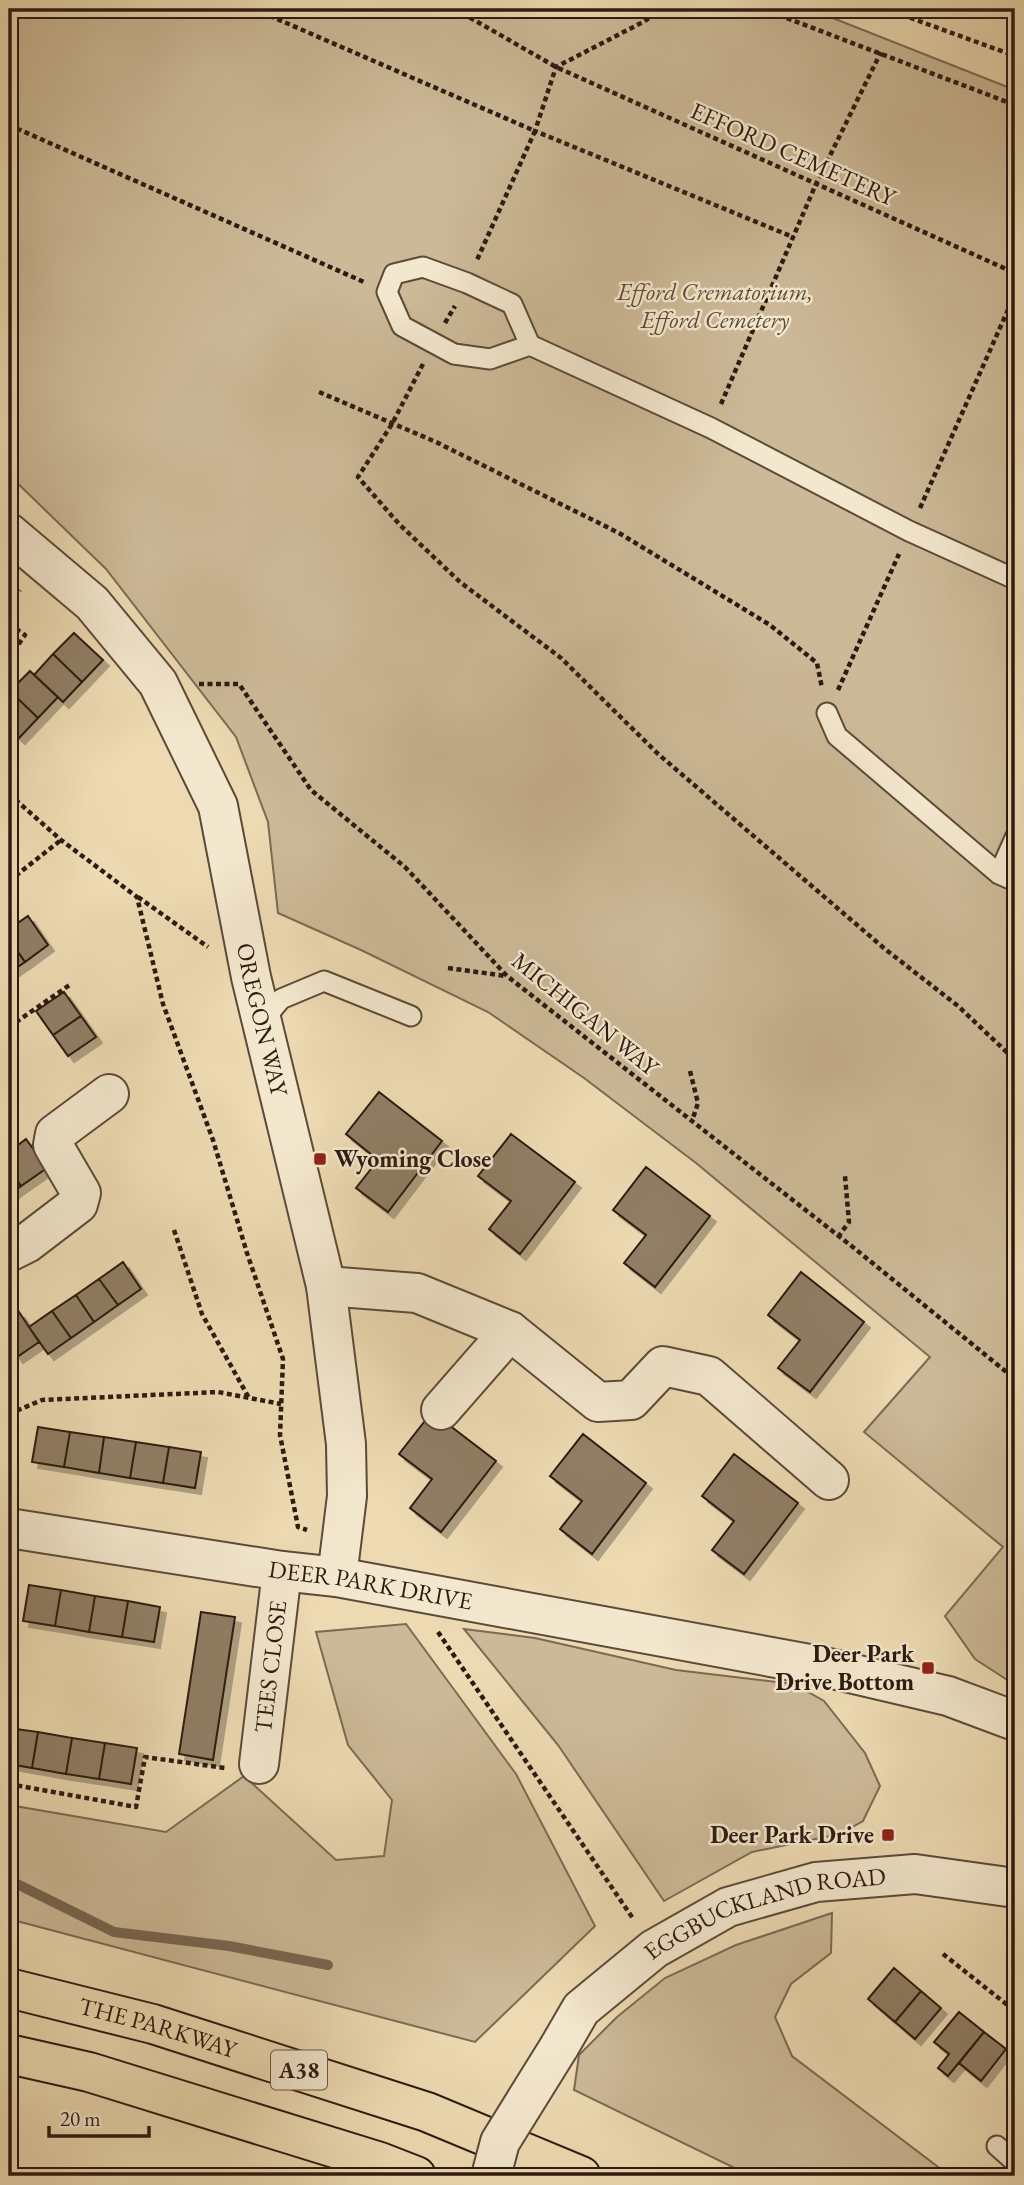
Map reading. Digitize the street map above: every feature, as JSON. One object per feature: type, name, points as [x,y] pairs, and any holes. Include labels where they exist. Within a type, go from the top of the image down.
[{"type":"highway","name":"THE PARKWAY","points":[[9,1988],[153,2024],[428,2112],[581,2176]]},
{"type":"highway","points":[[9,2054],[89,2072],[367,2158],[416,2176]]},
{"type":"street","name":"OREGON WAY","points":[[9,533],[92,603],[158,683],[218,806],[251,977],[326,1286],[346,1444],[347,1496],[340,1561]]},
{"type":"street","points":[[9,1252],[27,1243],[78,1204],[81,1194],[53,1145],[55,1134],[109,1094]]},
{"type":"street","points":[[326,1286],[417,1293],[510,1331],[598,1402],[631,1400],[663,1366],[709,1376],[829,1480]]},
{"type":"street","points":[[441,1410],[510,1331]]},
{"type":"street","name":"DEER PARK DRIVE","points":[[9,1528],[282,1571],[340,1561],[410,1591],[820,1666],[948,1696],[1015,1721]]},
{"type":"street","name":"TEES CLOSE","points":[[259,1764],[282,1571]]},
{"type":"street","name":"EGGBUCKLAND ROAD","points":[[491,2176],[500,2142],[581,2009],[654,1949],[728,1907],[816,1882],[915,1874],[1015,1888]]},
{"type":"lane","points":[[530,345],[490,359],[454,354],[402,326],[387,292],[394,274],[423,267],[467,283],[512,304],[530,345],[711,428],[909,531],[1015,579]]},
{"type":"lane","points":[[827,713],[837,736],[1007,878],[1015,838]]},
{"type":"lane","points":[[262,1022],[281,999],[324,981],[411,1016]]},
{"type":"lane","points":[[997,2146],[1015,2162]]},
{"type":"path","points":[[254,9],[535,131],[793,237]]},
{"type":"path","name":"EFFORD CEMETERY","points":[[455,9],[556,67],[1015,273]]},
{"type":"path","points":[[663,9],[556,67],[535,131],[467,283],[393,424],[358,477],[399,524],[460,582],[561,658],[657,753],[885,949],[966,1013],[1015,1060]]},
{"type":"path","points":[[763,9],[1015,105]]},
{"type":"path","points":[[886,9],[1015,56]]},
{"type":"path","points":[[711,428],[816,184],[881,52]]},
{"type":"path","points":[[9,125],[387,292]]},
{"type":"path","points":[[827,713],[1015,294]]},
{"type":"path","points":[[319,392],[436,442],[619,533],[770,625],[817,663],[827,713]]},
{"type":"path","points":[[9,624],[24,635],[9,659]]},
{"type":"path","name":"MICHIGAN WAY","points":[[158,683],[239,684],[311,790],[405,867],[507,976],[1015,1379]]},
{"type":"path","points":[[9,794],[61,840],[251,977]]},
{"type":"path","points":[[9,881],[61,840]]},
{"type":"path","points":[[137,897],[163,1004],[213,1140],[283,1359],[280,1434],[299,1527],[340,1561]]},
{"type":"path","points":[[449,968],[507,976]]},
{"type":"path","points":[[9,1027],[71,984]]},
{"type":"path","points":[[690,1071],[698,1103],[692,1121]]},
{"type":"path","points":[[838,1237],[849,1222],[845,1176]]},
{"type":"path","points":[[174,1230],[202,1314],[250,1398]]},
{"type":"path","points":[[9,1415],[42,1400],[218,1392],[281,1404]]},
{"type":"path","points":[[410,1591],[654,1949]]},
{"type":"path","points":[[9,1784],[136,1807],[145,1757],[238,1770],[259,1764]]},
{"type":"path","points":[[943,1954],[1015,2011]]},
{"type":"green space","name":"Efford Crematorium, Efford Cemetery","points":[[9,9],[810,9],[1015,90],[1015,1685],[975,1659],[945,1616],[1003,1547],[864,1432],[930,1357],[696,1163],[584,1078],[488,1012],[278,913],[268,822],[236,737],[106,569],[9,475]]},
{"type":"green space","points":[[406,1624],[516,1774],[595,1926],[475,2042],[9,1919],[9,1805],[166,1832],[244,1776],[336,1860],[384,1856],[392,1800],[348,1745],[316,1632]]},
{"type":"green space","points":[[464,1629],[535,1638],[676,1670],[794,1684],[824,1701],[865,1753],[880,1786],[863,1821],[840,1834],[752,1852],[664,1901],[558,1745]]},
{"type":"green space","points":[[832,1913],[831,1953],[791,1984],[775,2017],[792,2056],[950,2176],[751,2176],[574,2090],[579,2055],[617,2017],[665,1978],[736,1945]]},
{"type":"building","points":[[74,633],[103,660],[82,682],[53,654]]},
{"type":"building","points":[[53,654],[82,682],[63,702],[34,675]]},
{"type":"building","points":[[30,671],[58,697],[38,718],[10,691]]},
{"type":"building","points":[[10,691],[38,718],[19,738],[9,729]]},
{"type":"building","points":[[28,916],[48,945],[25,962],[9,939],[9,929]]},
{"type":"building","points":[[9,939],[25,962],[9,973]]},
{"type":"building","points":[[64,992],[81,1016],[53,1035],[36,1011]]},
{"type":"building","points":[[81,1016],[96,1037],[68,1056],[53,1035]]},
{"type":"building","points":[[379,1092],[442,1141],[388,1212],[356,1188],[378,1160],[346,1134]]},
{"type":"building","points":[[511,1134],[575,1182],[520,1254],[489,1229],[511,1201],[478,1176]]},
{"type":"building","points":[[26,1139],[47,1168],[21,1186],[9,1168],[9,1152]]},
{"type":"building","points":[[646,1167],[710,1216],[655,1287],[624,1263],[646,1235],[613,1210]]},
{"type":"building","points":[[9,1168],[21,1186],[9,1195]]},
{"type":"building","points":[[123,1262],[141,1289],[118,1305],[99,1279]]},
{"type":"building","points":[[801,1272],[864,1322],[810,1392],[778,1368],[800,1340],[768,1315]]},
{"type":"building","points":[[99,1279],[118,1305],[94,1322],[76,1295]]},
{"type":"building","points":[[76,1295],[94,1322],[71,1338],[52,1311]]},
{"type":"building","points":[[52,1311],[71,1338],[48,1354],[29,1327]]},
{"type":"building","points":[[19,1312],[39,1342],[17,1357],[9,1345],[9,1319]]},
{"type":"building","points":[[432,1412],[496,1461],[441,1532],[410,1508],[432,1479],[399,1454]]},
{"type":"building","points":[[38,1427],[70,1432],[64,1467],[32,1462]]},
{"type":"building","points":[[70,1432],[104,1437],[99,1473],[64,1467]]},
{"type":"building","points":[[583,1434],[646,1483],[592,1554],[560,1529],[582,1501],[550,1476]]},
{"type":"building","points":[[104,1437],[136,1442],[130,1478],[99,1473]]},
{"type":"building","points":[[136,1442],[169,1447],[163,1483],[130,1478]]},
{"type":"building","points":[[169,1447],[201,1452],[195,1488],[163,1483]]},
{"type":"building","points":[[734,1454],[798,1503],[744,1574],[712,1550],[734,1521],[702,1496]]},
{"type":"building","points":[[29,1585],[61,1590],[55,1626],[23,1621]]},
{"type":"building","points":[[61,1590],[95,1596],[89,1632],[55,1626]]},
{"type":"building","points":[[95,1596],[128,1601],[122,1637],[89,1632]]},
{"type":"building","points":[[128,1601],[160,1607],[154,1642],[122,1637]]},
{"type":"building","points":[[201,1612],[235,1617],[213,1760],[179,1754]]},
{"type":"building","points":[[9,1728],[38,1732],[32,1768],[9,1764]]},
{"type":"building","points":[[38,1732],[72,1738],[66,1774],[32,1768]]},
{"type":"building","points":[[72,1738],[105,1743],[99,1779],[66,1774]]},
{"type":"building","points":[[105,1743],[137,1748],[131,1784],[99,1779]]},
{"type":"building","points":[[894,1968],[921,1991],[895,2022],[868,1999]]},
{"type":"building","points":[[921,1991],[941,2008],[915,2039],[895,2022]]},
{"type":"building","points":[[959,2012],[984,2032],[948,2076],[938,2068],[949,2054],[934,2042]]},
{"type":"building","points":[[984,2032],[1006,2049],[981,2081],[959,2063]]},
{"type":"waterway","points":[[9,1880],[114,1932],[229,1946],[328,1965]]},
{"type":"place","name":"Wyoming Close","points":[[320,1159]]},
{"type":"place","name":"Deer Park Drive Bottom","points":[[928,1668]]},
{"type":"place","name":"Deer Park Drive","points":[[888,1835]]}]
